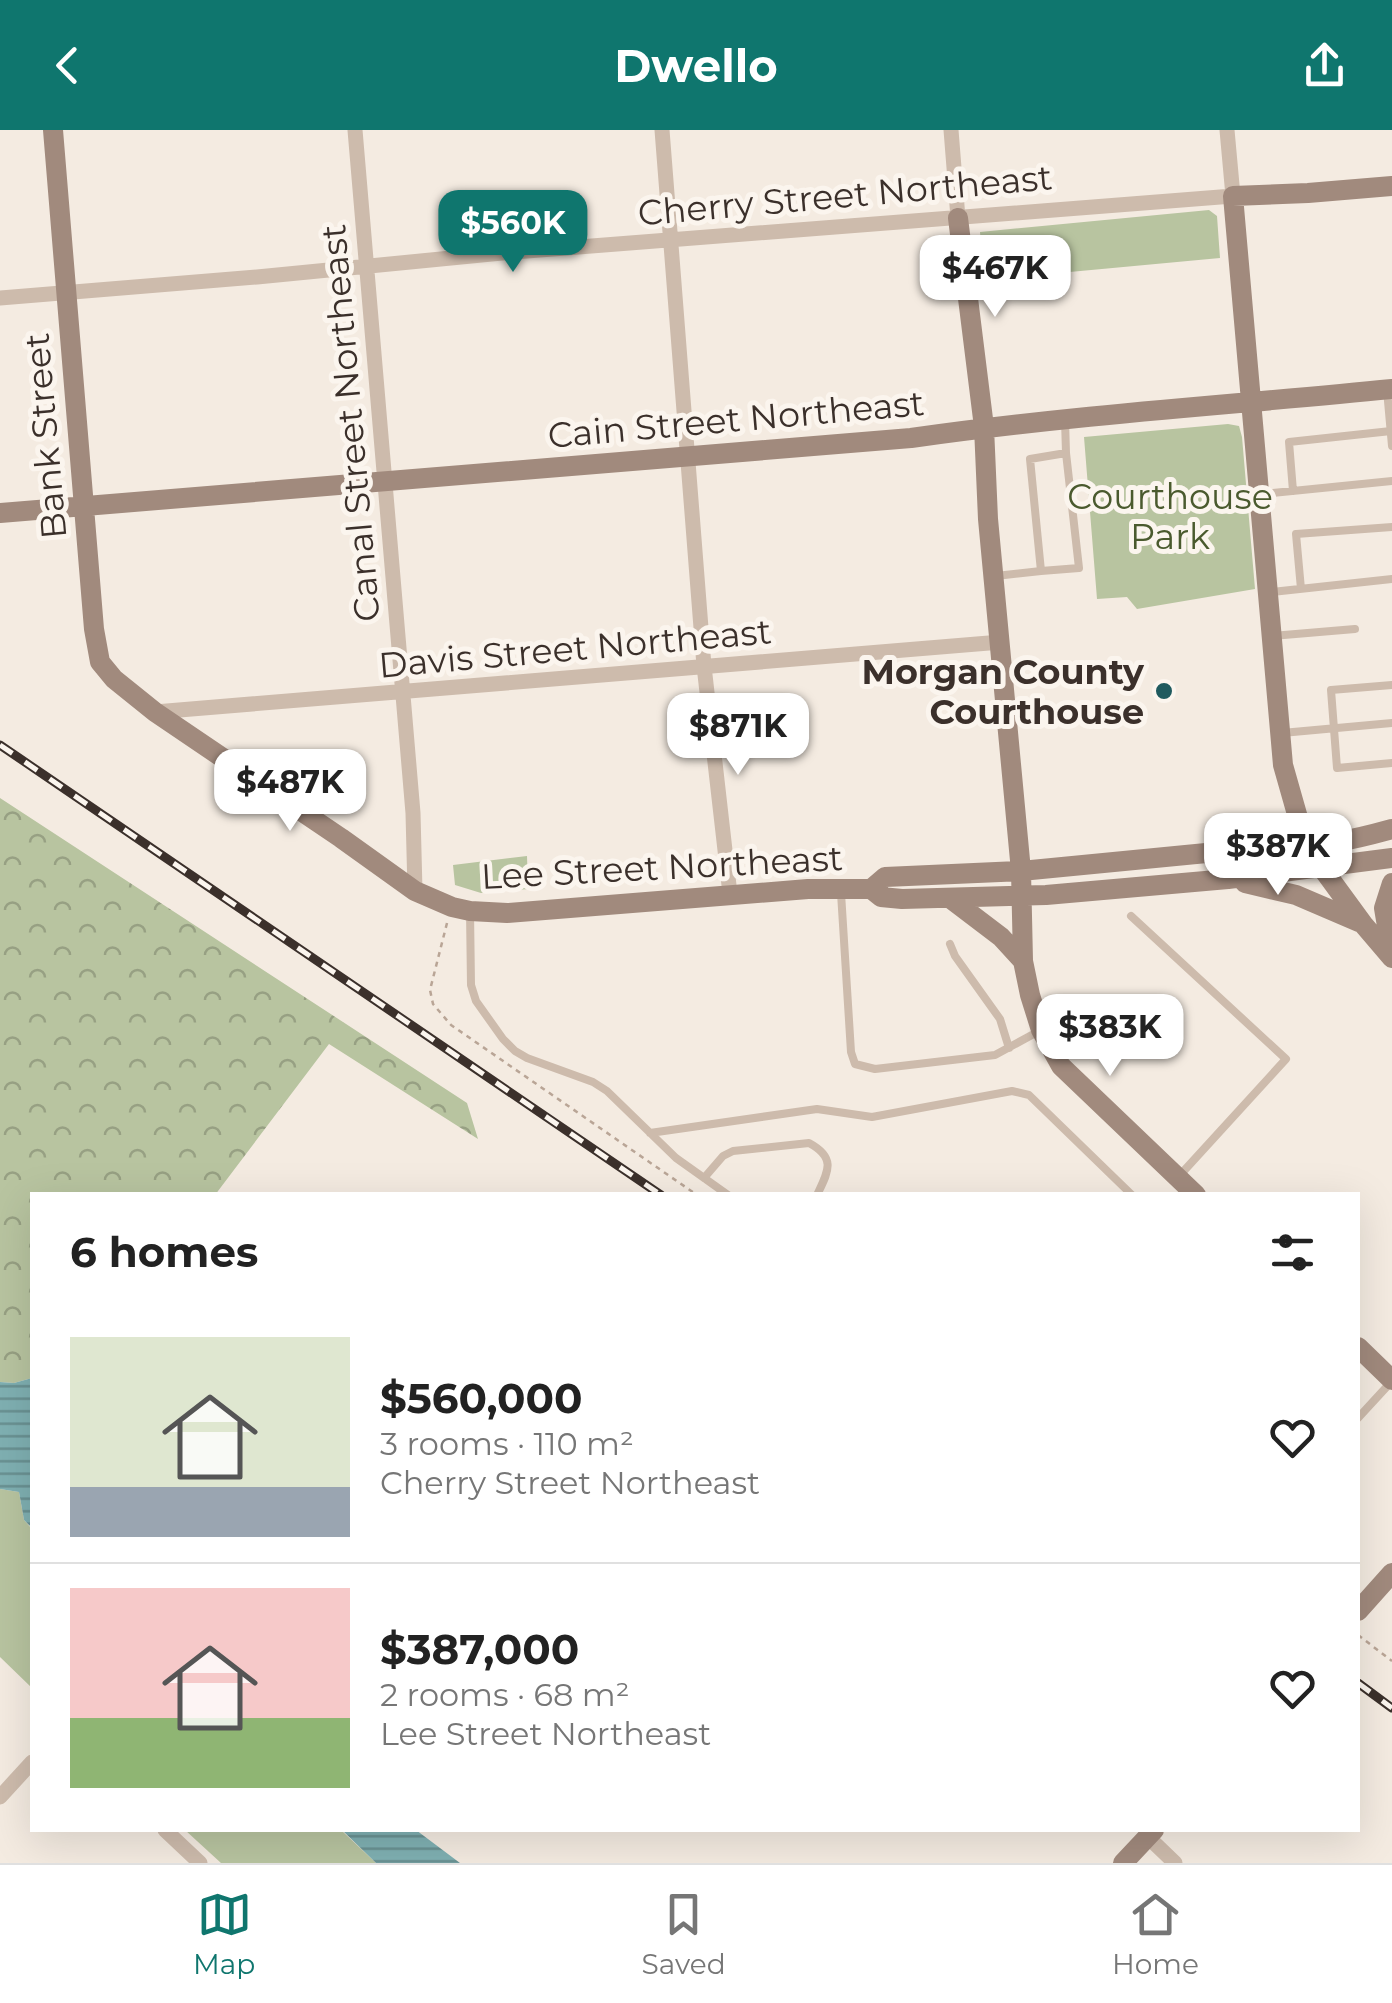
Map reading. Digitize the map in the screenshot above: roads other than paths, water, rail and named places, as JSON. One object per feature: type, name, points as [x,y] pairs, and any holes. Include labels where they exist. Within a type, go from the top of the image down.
[{"type":"street","name":"Bank Street","points":[[53,130],[95,642],[100,662],[114,679],[154,712]]},
{"type":"street","name":"Canal Street Northeast","points":[[355,130],[413,814],[415,891]]},
{"type":"street","points":[[662,130],[704,666],[730,894]]},
{"type":"street","points":[[951,130],[984,428],[988,519],[1021,872],[1023,960],[1030,995],[1041,1030],[1061,1066],[1193,1192]]},
{"type":"street","points":[[1227,130],[1283,766],[1306,846],[1392,957]]},
{"type":"street","name":"Cherry Street Northeast","points":[[0,298],[502,254],[1392,186]]},
{"type":"street","name":"Cain Street Northeast","points":[[0,513],[912,438],[1390,389]]},
{"type":"street","name":"Davis Street Northeast","points":[[154,712],[1001,642]]},
{"type":"street","name":"Lee Street Northeast","points":[[154,712],[415,891],[470,911],[507,914],[808,888],[872,889],[881,897],[951,899],[1092,892],[1392,858]]},
{"type":"street","name":"Lee Street Northeast","points":[[872,889],[885,877],[1021,872],[1306,846],[1344,842],[1392,829]]},
{"type":"street","points":[[1228,879],[1296,895],[1363,924]]},
{"type":"street","points":[[1392,883],[1384,908],[1392,957]]},
{"type":"street","points":[[951,899],[1001,937],[1023,960]]},
{"type":"street","points":[[1360,1349],[1392,1380]]},
{"type":"street","points":[[1360,1609],[1392,1573]]},
{"type":"street","points":[[0,1796],[30,1764]]},
{"type":"street","points":[[167,1832],[200,1863]]},
{"type":"street","points":[[1123,1863],[1151,1833],[1176,1863]]},
{"type":"lane","points":[[1390,389],[1392,446]]},
{"type":"lane","points":[[994,577],[1078,568],[1065,420]]},
{"type":"lane","points":[[1294,491],[1289,442],[1391,431]]},
{"type":"lane","points":[[1041,572],[1030,460],[1066,453]]},
{"type":"lane","points":[[1258,495],[1392,481]]},
{"type":"lane","points":[[1301,589],[1296,534],[1392,527]]},
{"type":"lane","points":[[1267,592],[1392,579]]},
{"type":"lane","points":[[1272,636],[1355,629]]},
{"type":"lane","points":[[1392,685],[1331,690],[1337,768],[1392,762]]},
{"type":"lane","points":[[1280,734],[1392,722]]},
{"type":"lane","points":[[840,889],[851,1052],[856,1064],[874,1068],[995,1055],[1041,1030]]},
{"type":"lane","points":[[470,911],[476,1001],[503,1039],[526,1058],[607,1090],[676,1158],[724,1192]]},
{"type":"lane","points":[[1131,916],[1286,1059],[1178,1178]]},
{"type":"lane","points":[[950,944],[1000,1018],[1008,1048]]},
{"type":"lane","points":[[650,1133],[817,1108],[872,1117],[1012,1090],[1029,1095],[1129,1192]]},
{"type":"lane","points":[[704,1178],[723,1156],[733,1151],[809,1143],[828,1160],[828,1171],[818,1192]]},
{"type":"lane","points":[[1360,1416],[1392,1380]]},
{"type":"water","points":[[30,1379],[30,1526],[24,1520],[19,1492],[0,1489],[0,1382]]},
{"type":"water","points":[[344,1832],[419,1832],[460,1863],[376,1863]]},
{"type":"railway","points":[[0,745],[657,1192]]},
{"type":"railway","points":[[1360,1684],[1392,1708]]},
{"type":"place","name":"Morgan County Courthouse","points":[[1164,691]]},
{"type":"park label","name":"Courthouse Park","points":[[1170,516]]}]
